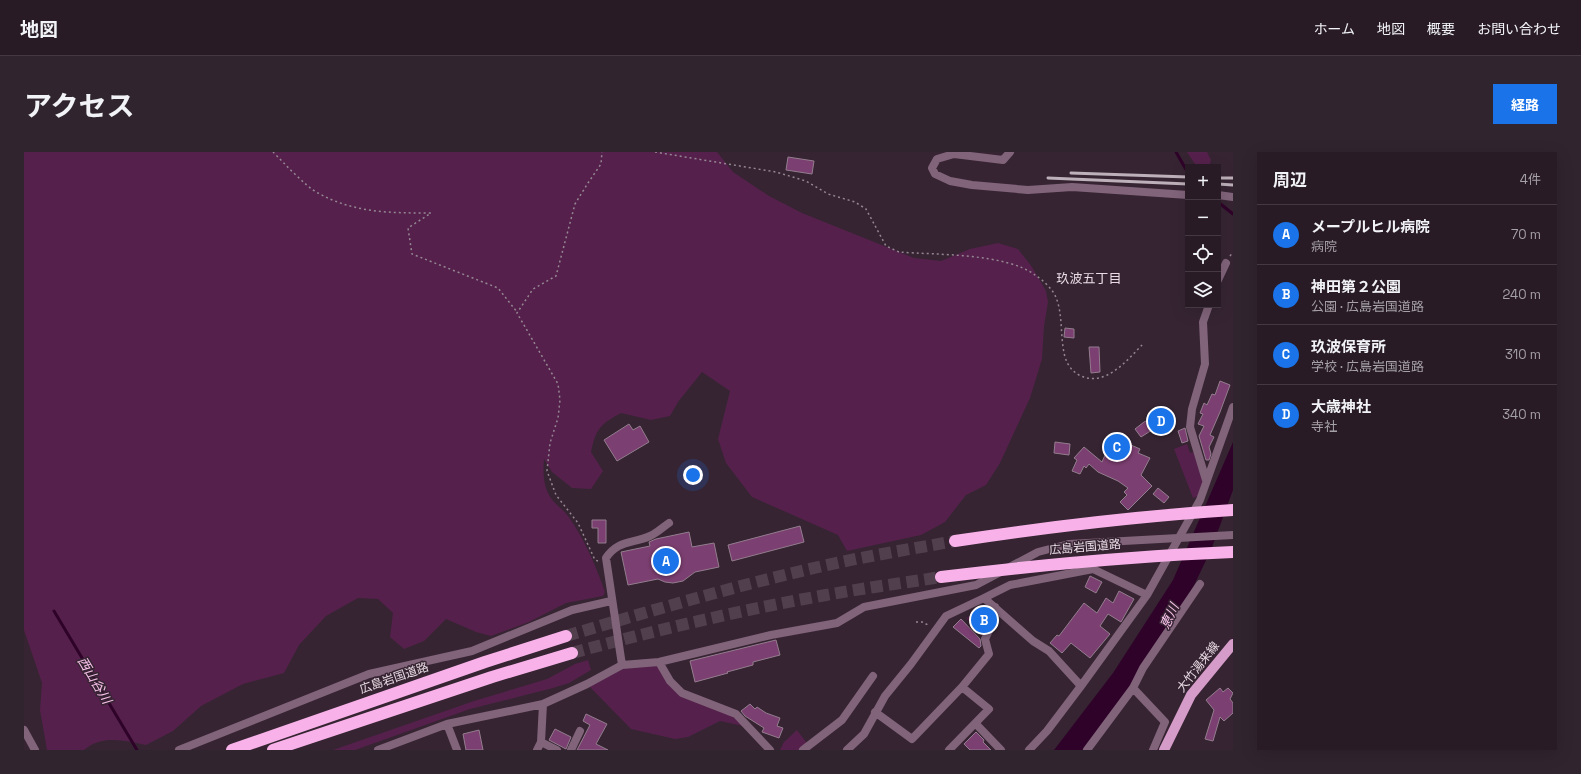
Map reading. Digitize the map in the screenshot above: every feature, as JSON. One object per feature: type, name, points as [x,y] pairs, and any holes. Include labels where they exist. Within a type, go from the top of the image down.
[{"type":"highway","name":"広島岩国道路","points":[[955,542],[1058,526],[1164,515],[1233,510]]},
{"type":"highway","name":"広島岩国道路","points":[[941,578],[1053,563],[1158,555],[1233,552]]},
{"type":"highway","name":"広島岩国道路","points":[[232,750],[485,662],[566,636]]},
{"type":"highway","points":[[273,750],[492,677],[572,653]]},
{"type":"main road","name":"大竹湯来線","points":[[1164,750],[1191,695],[1233,644]]},
{"type":"street","points":[[1010,152],[1004,160],[954,154],[937,159],[932,168],[935,174],[950,181],[972,185],[1028,190],[1072,187],[1185,195]]},
{"type":"street","points":[[1221,195],[1233,197]]},
{"type":"street","points":[[1221,274],[1226,263]]},
{"type":"street","points":[[1206,480],[1190,427],[1192,408],[1204,364],[1204,322],[1208,308]]},
{"type":"street","points":[[1030,750],[1047,731],[1081,686],[1147,595],[1200,500],[1233,407]]},
{"type":"street","points":[[622,665],[611,601],[606,558],[612,550],[620,544],[634,542],[652,536],[669,523]]},
{"type":"street","points":[[378,750],[447,724],[543,704],[587,684],[622,665],[659,662],[771,635],[837,623],[864,607],[976,585],[1038,552],[1069,544],[1233,535]]},
{"type":"street","points":[[847,750],[864,734],[885,696],[911,664],[946,616],[1010,585],[1093,569],[1147,595]]},
{"type":"street","points":[[1087,750],[1133,688],[1143,668],[1200,584]]},
{"type":"street","points":[[984,598],[1033,641],[1049,652],[1081,686]]},
{"type":"street","points":[[179,750],[370,674],[472,651],[572,610],[611,601]]},
{"type":"street","points":[[876,712],[912,739],[962,687],[989,654],[985,639],[991,626],[995,607]]},
{"type":"street","points":[[659,662],[670,681],[682,693],[736,714],[770,750]]},
{"type":"street","points":[[803,750],[842,720],[873,676]]},
{"type":"street","points":[[949,750],[989,709],[962,687]]},
{"type":"street","points":[[1133,688],[1165,722],[1153,750]]},
{"type":"street","points":[[537,750],[541,742],[543,704]]},
{"type":"street","points":[[447,724],[457,750]]},
{"type":"street","points":[[976,724],[1001,750]]},
{"type":"street","points":[[24,730],[35,750]]},
{"type":"street","points":[[571,750],[580,731]]},
{"type":"street","points":[[541,742],[557,750]]},
{"type":"path","points":[[273,152],[317,192],[349,207],[392,213],[431,213],[408,228],[412,254],[498,288],[518,313],[558,384],[560,400],[558,418],[550,443],[546,471],[556,495],[578,522],[595,560],[606,563]]},
{"type":"path","points":[[518,313],[533,290],[556,276],[575,204],[602,164],[602,152]]},
{"type":"path","points":[[655,152],[776,172],[806,180],[828,194],[855,202],[866,209],[886,246],[899,252],[987,259],[1016,264],[1035,274],[1046,284],[1057,299],[1065,357],[1071,370],[1082,377],[1097,380],[1118,369],[1144,343]]},
{"type":"path","points":[[916,622],[922,622],[938,627]]},
{"type":"shaded area","points":[[24,152],[717,152],[733,172],[769,196],[802,213],[914,258],[941,261],[970,249],[998,243],[1018,249],[1032,267],[1046,291],[1048,302],[1044,326],[1042,359],[1030,398],[1000,463],[986,485],[966,495],[945,522],[921,535],[847,551],[838,535],[752,497],[726,463],[718,439],[730,391],[702,372],[678,402],[670,416],[651,420],[621,413],[609,420],[600,428],[595,437],[591,452],[603,471],[591,489],[572,488],[552,472],[544,459],[544,477],[547,491],[553,501],[568,516],[584,543],[594,562],[605,592],[603,596],[566,603],[529,622],[491,636],[476,632],[446,619],[424,641],[404,649],[390,637],[393,613],[378,599],[358,598],[326,616],[299,645],[284,673],[243,684],[201,706],[173,731],[146,745],[106,740],[91,745],[84,750],[47,750],[40,710],[42,683],[24,630]]},
{"type":"shaded area","points":[[1187,152],[1207,152],[1211,160],[1210,164],[1195,164]]},
{"type":"shaded area","points":[[1187,444],[1190,453],[1193,452],[1204,480],[1198,496],[1193,498],[1174,449]]},
{"type":"shaded area","points":[[986,607],[991,613],[984,636],[966,618]]},
{"type":"shaded area","points":[[588,660],[591,670],[569,683],[470,709],[355,750],[333,750],[474,701],[547,679],[575,664]]},
{"type":"shaded area","points":[[659,662],[682,693],[736,714],[748,727],[720,721],[688,737],[675,739],[631,729],[587,684],[622,665]]},
{"type":"shaded area","points":[[797,730],[809,746],[803,750],[780,750],[784,742]]},
{"type":"water","name":"恵川","points":[[1233,442],[1233,490],[1211,550],[1186,602],[1087,750],[1054,750],[1113,673],[1173,580]]},
{"type":"building","points":[[788,157],[814,161],[812,174],[786,170]]},
{"type":"building","points":[[1065,328],[1074,329],[1074,338],[1064,337]]},
{"type":"building","points":[[1089,347],[1099,347],[1100,372],[1091,373]]},
{"type":"building","points":[[1220,381],[1230,385],[1210,435],[1214,437],[1209,447],[1211,454],[1209,460],[1206,460],[1199,436],[1204,426],[1198,424],[1203,414],[1200,413],[1204,403],[1207,405],[1212,394],[1215,395]]},
{"type":"building","points":[[1164,413],[1171,430],[1158,435],[1156,430],[1153,432],[1152,430],[1141,437],[1135,429],[1144,422]]},
{"type":"building","points":[[629,424],[633,430],[640,426],[649,442],[617,461],[604,440]]},
{"type":"building","points":[[1185,428],[1188,441],[1182,443],[1178,431]]},
{"type":"building","points":[[1113,437],[1140,449],[1138,453],[1150,458],[1141,475],[1152,486],[1128,510],[1120,502],[1127,495],[1124,492],[1128,488],[1118,481],[1098,472],[1089,464],[1086,468],[1084,466],[1080,474],[1072,471],[1077,460],[1074,458],[1084,447],[1102,462]]},
{"type":"building","points":[[1055,442],[1070,444],[1069,455],[1054,453]]},
{"type":"building","points":[[1158,488],[1169,497],[1164,503],[1153,494]]},
{"type":"building","points":[[592,520],[606,520],[606,543],[598,543],[598,528],[592,528]]},
{"type":"building","points":[[800,526],[804,542],[732,561],[728,545]]},
{"type":"building","points":[[689,532],[692,547],[714,543],[719,567],[695,572],[683,581],[673,583],[658,579],[628,585],[621,552],[650,546],[649,542],[656,539]]},
{"type":"building","points":[[1090,576],[1102,582],[1096,593],[1085,587]]},
{"type":"building","points":[[1119,591],[1134,599],[1121,622],[1108,614],[1100,626],[1110,634],[1090,658],[1071,643],[1062,653],[1050,643],[1057,635],[1059,636],[1084,603],[1097,613],[1106,598],[1113,603]]},
{"type":"building","points":[[961,619],[980,639],[981,646],[979,648],[953,627]]},
{"type":"building","points":[[776,640],[780,655],[753,662],[753,665],[695,682],[690,661]]},
{"type":"building","points":[[1220,688],[1223,692],[1228,688],[1233,693],[1230,699],[1233,703],[1233,713],[1224,721],[1220,717],[1213,741],[1205,739],[1214,710],[1206,700]]},
{"type":"building","points":[[750,704],[755,709],[757,707],[766,713],[780,718],[777,726],[783,728],[779,738],[762,732],[764,728],[745,716],[741,711]]},
{"type":"building","points":[[586,714],[607,724],[596,744],[608,750],[577,750],[590,725],[583,721]]},
{"type":"building","points":[[555,729],[571,737],[566,749],[549,740]]},
{"type":"building","points":[[479,730],[483,750],[466,750],[463,734]]},
{"type":"building","points":[[976,732],[991,750],[970,750],[964,744]]},
{"type":"waterway","points":[[1176,152],[1185,168]]},
{"type":"waterway","points":[[1221,204],[1233,214]]},
{"type":"waterway","name":"西山谷川","points":[[54,611],[137,750]]},
{"type":"tunnel","points":[[566,636],[668,606],[772,578],[855,559],[955,541]]},
{"type":"tunnel","points":[[572,653],[667,628],[762,607],[840,592],[941,577]]},
{"type":"railway","points":[[1071,173],[1185,177]]},
{"type":"railway","points":[[1048,178],[1185,184]]},
{"type":"railway","points":[[1221,178],[1233,178]]},
{"type":"railway","points":[[1221,184],[1233,185]]},
{"type":"place","name":"大歳神社","points":[[1161,421]]},
{"type":"place","name":"玖波保育所","points":[[1117,447]]},
{"type":"place","name":"メープルヒル病院","points":[[666,561]]},
{"type":"place","name":"神田第２公園","points":[[984,620]]},
{"type":"district","name":"玖波五丁目","points":[[1089,278]]}]
